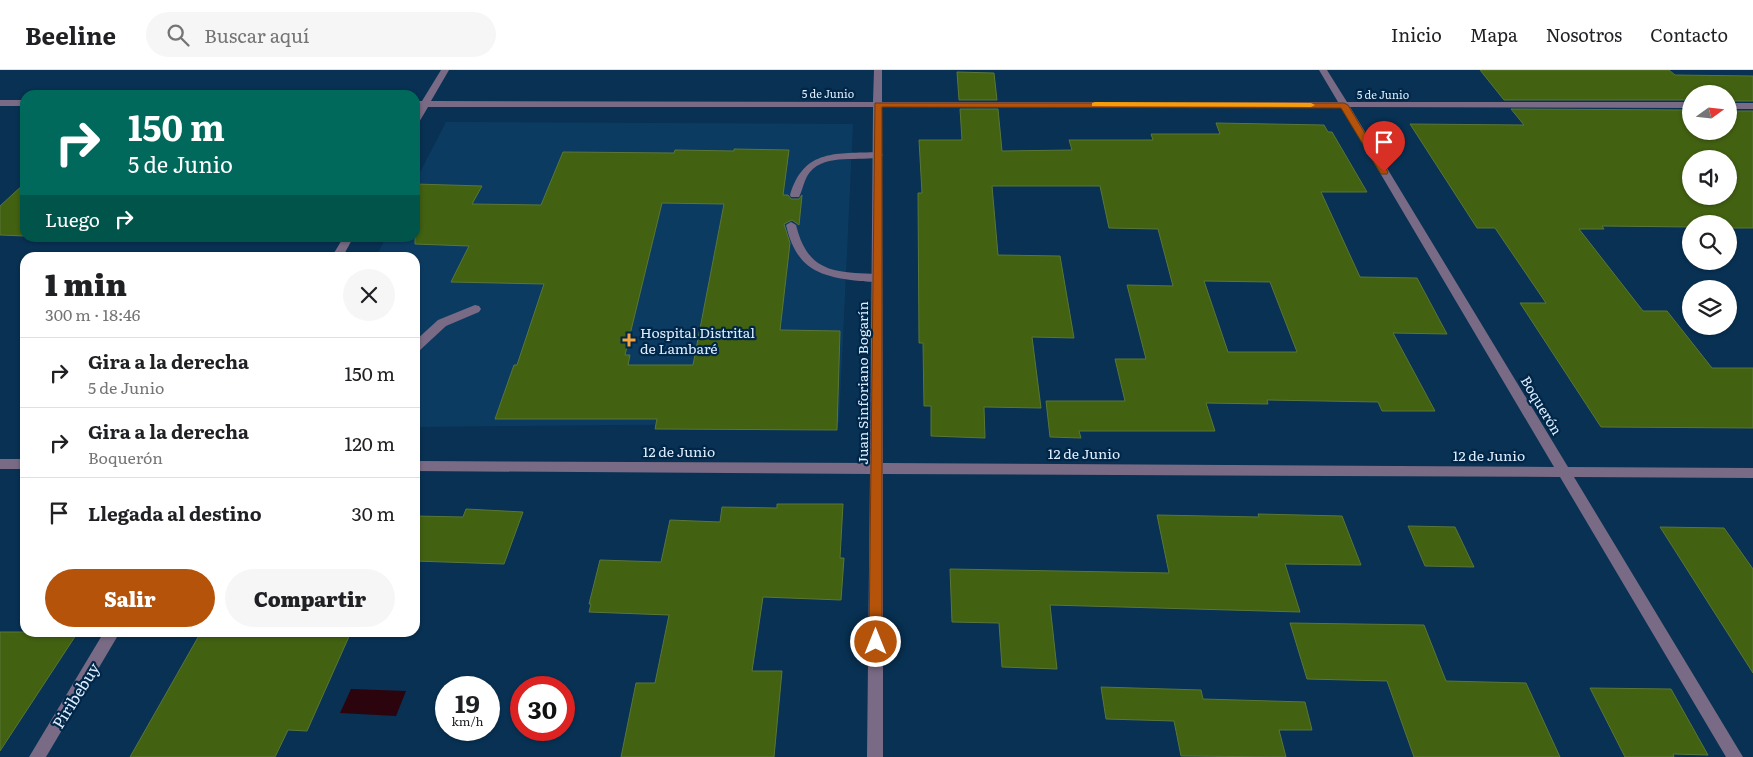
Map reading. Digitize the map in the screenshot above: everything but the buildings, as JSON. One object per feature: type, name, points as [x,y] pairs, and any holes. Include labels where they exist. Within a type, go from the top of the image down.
[{"type":"street","points":[[420,113],[445,70]]},
{"type":"street","name":"Juan Sinforiano Bogarín","points":[[875,757],[878,70]]},
{"type":"street","name":"Boquerón","points":[[1322,70],[1736,757]]},
{"type":"street","points":[[0,104],[20,104]]},
{"type":"street","name":"5 de Junio","points":[[420,104],[1682,106]]},
{"type":"street","points":[[1738,106],[1753,106]]},
{"type":"street","points":[[795,195],[801,177],[812,166],[834,159],[878,156]]},
{"type":"street","points":[[791,225],[793,241],[804,259],[823,271],[848,276],[877,278]]},
{"type":"street","points":[[420,344],[442,324],[475,309]]},
{"type":"street","points":[[0,464],[20,464]]},
{"type":"street","name":"12 de Junio","points":[[420,466],[1753,473]]},
{"type":"street","name":"Piribebuy","points":[[37,757],[110,637]]},
{"type":"shaded area","name":"Hospital Distrital de Lambaré","points":[[446,122],[853,124],[839,423],[420,427],[420,252],[378,252],[384,242],[420,242],[420,172]]},
{"type":"shaded area","points":[[351,689],[406,691],[396,716],[340,713]]},
{"type":"slow traffic","points":[[1095,105],[1311,105]]},
{"type":"place","name":"Hospital Distrital de Lambaré","points":[[629,340]]},
{"type":"route","points":[[876,642],[878,104],[1344,105],[1384,172]]}]
